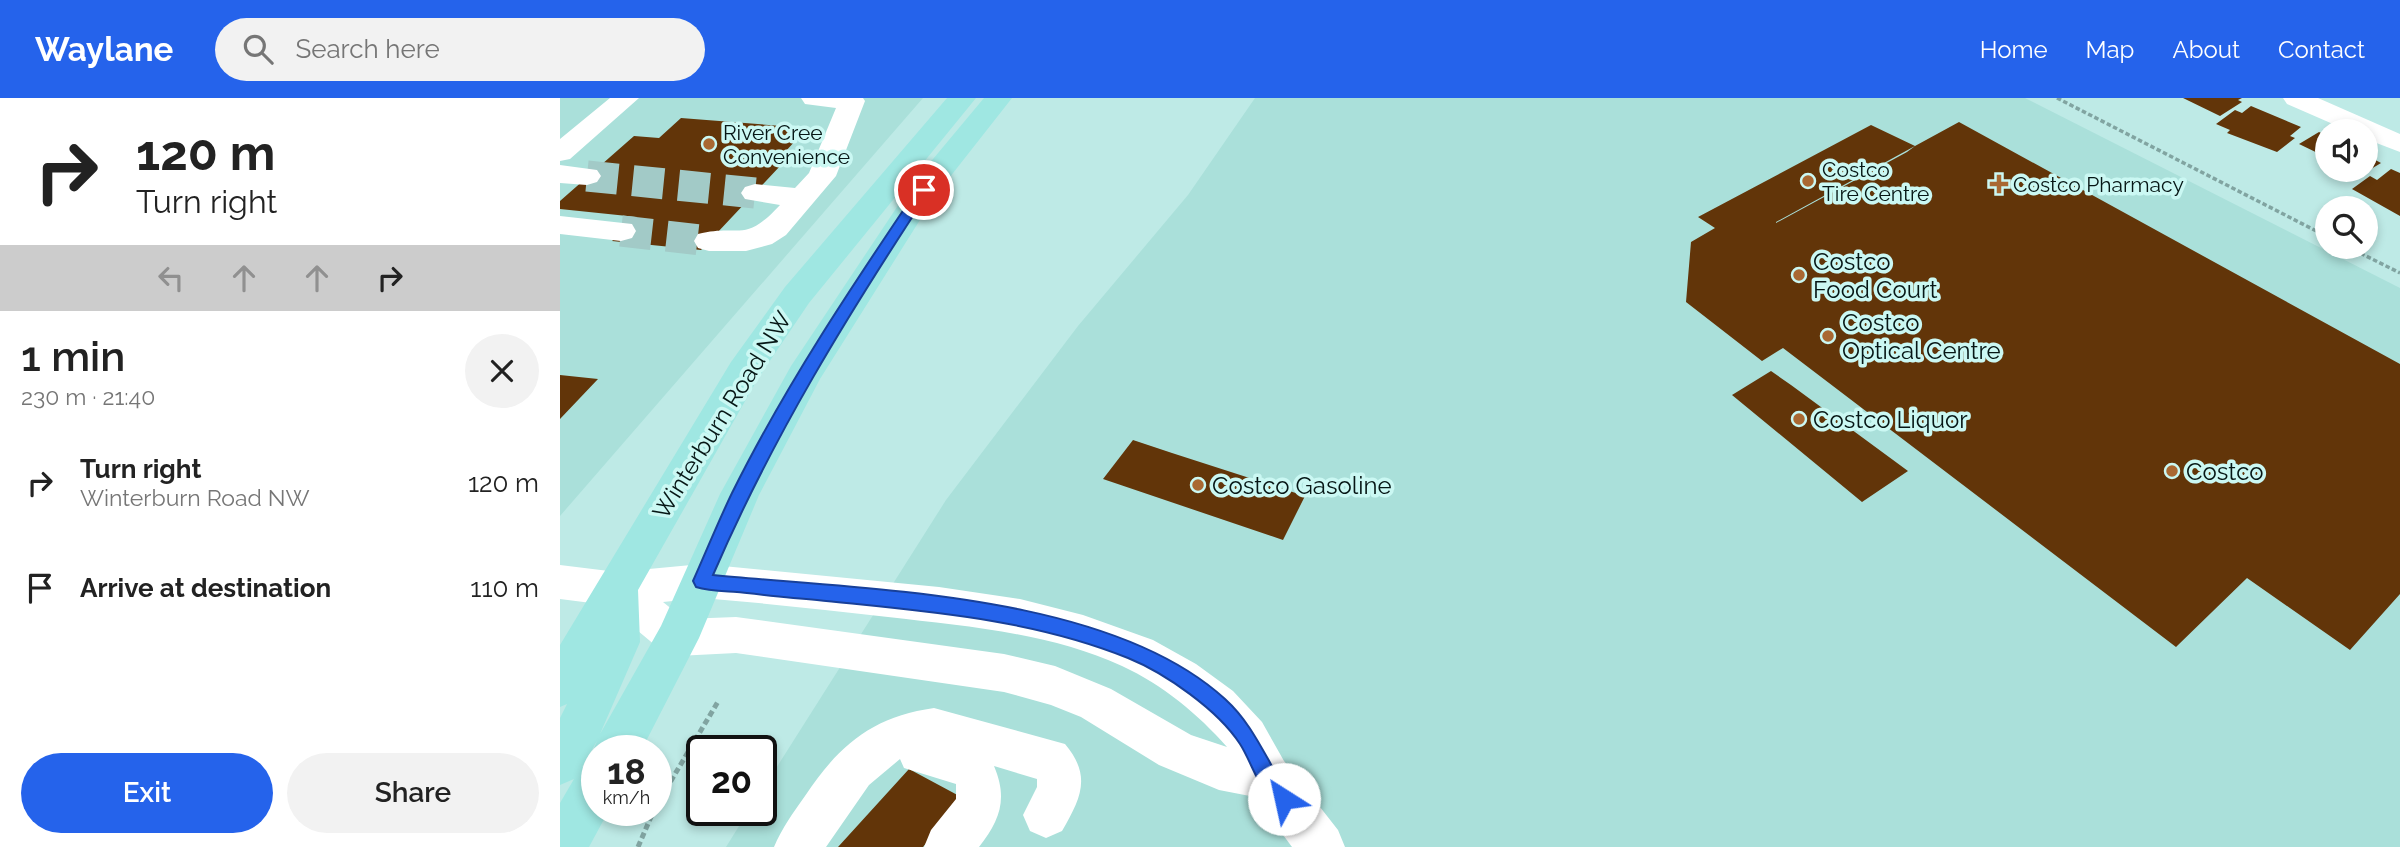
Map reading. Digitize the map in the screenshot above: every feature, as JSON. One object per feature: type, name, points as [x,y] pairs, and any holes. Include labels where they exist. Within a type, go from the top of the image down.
[{"type":"main road","name":"Winterburn Road NW","points":[[560,686],[744,371],[789,306],[962,98]]},
{"type":"main road","name":"Winterburn Road NW","points":[[625,735],[677,638],[740,494],[811,365],[924,190],[998,98]]},
{"type":"main road","points":[[560,762],[581,725],[618,642],[617,589]]},
{"type":"main road","points":[[562,847],[581,813]]},
{"type":"street","points":[[560,153],[626,98]]},
{"type":"street","points":[[709,241],[746,242],[761,237],[775,228],[822,176],[853,100],[814,98]]},
{"type":"street","points":[[2296,98],[2400,144]]},
{"type":"street","points":[[755,193],[803,198]]},
{"type":"street","points":[[560,225],[621,231]]},
{"type":"street","points":[[560,582],[617,589],[702,581],[939,605],[1020,617],[1083,633],[1138,653],[1181,678],[1218,705],[1246,737],[1268,778],[1321,847]]},
{"type":"street","points":[[617,589],[677,638],[736,635],[1004,673],[1055,687],[1096,703],[1175,750],[1219,768],[1268,778]]},
{"type":"street","points":[[798,847],[860,760],[884,742],[904,732],[918,730],[934,729],[1049,759],[1058,769],[1061,778],[1057,796],[1046,815]]},
{"type":"street","points":[[821,847],[853,809],[883,764],[911,753],[926,753],[970,766],[981,787],[981,799],[972,816],[948,847]]},
{"type":"path","points":[[2057,98],[2315,230]]},
{"type":"path","points":[[2372,259],[2400,273]]},
{"type":"path","points":[[672,779],[719,700]]},
{"type":"path","points":[[638,847],[647,826]]},
{"type":"shaded area","points":[[560,98],[923,98],[560,516]]},
{"type":"shaded area","points":[[1255,98],[2025,98],[2315,245],[2315,259],[2343,259],[2400,288],[2400,847],[726,847],[739,826],[777,826],[777,767],[946,500],[1078,326],[1188,195]]},
{"type":"building","points":[[2183,98],[2242,98],[2238,100],[2242,102],[2220,116]]},
{"type":"building","points":[[2251,106],[2301,127],[2290,136],[2295,138],[2277,152],[2227,133],[2230,130],[2216,124],[2235,110],[2242,113]]},
{"type":"building","points":[[681,118],[807,128],[774,164],[781,165],[701,250],[612,241],[637,217],[560,209],[560,201],[634,136],[659,138]]},
{"type":"building","name":"Costco","points":[[1959,122],[2400,364],[2400,594],[2350,650],[2247,578],[2176,647],[1783,348],[1762,361],[1686,302],[1691,242],[1715,228],[1698,217],[1871,125],[1915,146]],"holes":[[[1915,146],[1907,152],[1776,223]]]},
{"type":"building","points":[[2315,134],[2315,152],[2299,144]]},
{"type":"building","points":[[2391,169],[2400,173],[2400,216],[2378,204],[2378,196],[2364,196],[2352,189],[2362,182],[2378,182]]},
{"type":"building","name":"Costco Liquor","points":[[1771,371],[1908,471],[1862,502],[1732,395]]},
{"type":"building","points":[[560,375],[598,379],[560,419]]},
{"type":"building","name":"Costco Gasoline","points":[[1133,440],[1305,496],[1283,540],[1103,479]]},
{"type":"building","points":[[909,769],[963,798],[923,847],[838,847]]},
{"type":"tunnel","points":[[587,176],[755,193]]},
{"type":"tunnel","points":[[621,231],[709,241]]},
{"type":"place","name":"River Cree Convenience","points":[[709,144]]},
{"type":"place","name":"Costco Tire Centre","points":[[1808,181]]},
{"type":"place","name":"Costco Pharmacy","points":[[1999,184]]},
{"type":"place","name":"Costco Food Court","points":[[1799,275]]},
{"type":"place","name":"Costco Optical Centre","points":[[1828,336]]},
{"type":"place","name":"Costco Liquor","points":[[1799,419]]},
{"type":"place","name":"Costco","points":[[2172,471]]},
{"type":"place","name":"Costco Gasoline","points":[[1198,485]]},
{"type":"route","points":[[924,190],[858,288],[804,376],[740,494],[702,581],[939,605],[1020,617],[1083,633],[1138,653],[1181,678],[1218,705],[1246,737],[1268,778],[1284,799]]}]
